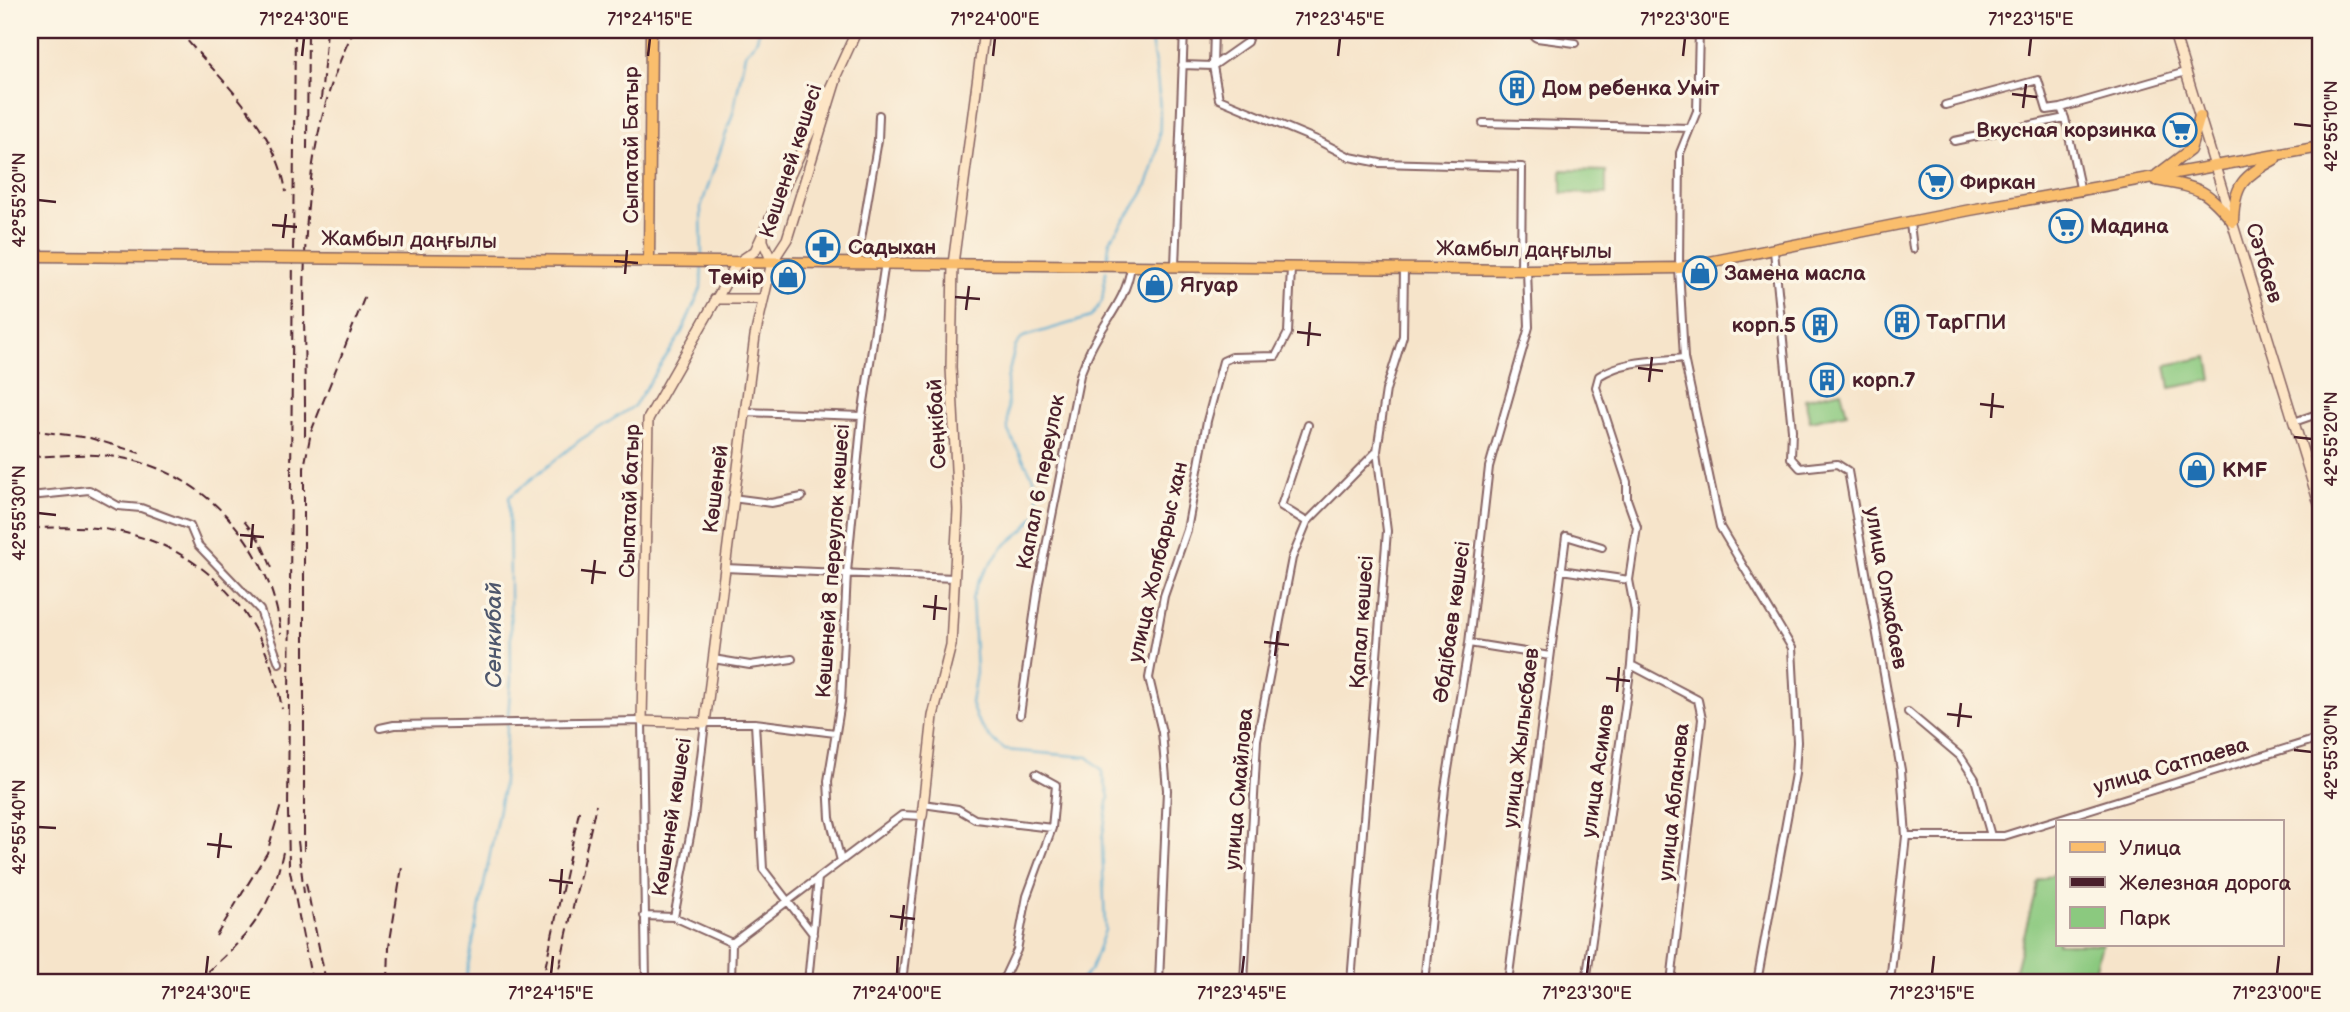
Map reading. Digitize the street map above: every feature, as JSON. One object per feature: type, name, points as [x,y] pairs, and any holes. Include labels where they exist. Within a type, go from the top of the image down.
[{"type":"main road","name":"Сыпатай Батыр","points":[[649,261],[651,30]]},
{"type":"main road","points":[[2150,179],[2190,150],[2200,117]]},
{"type":"main road","name":"Жамбыл даңғылы","points":[[33,256],[1524,270],[1679,268],[1970,210],[2320,147]]},
{"type":"main road","points":[[2233,222],[2238,186],[2249,174],[2283,155]]},
{"type":"main road","points":[[2150,179],[2201,189],[2215,200],[2233,222]]},
{"type":"street","name":"Көшеней көшесі","points":[[737,262],[755,251],[764,234],[857,30]]},
{"type":"street","name":"Сеңкібай","points":[[922,816],[933,716],[950,645],[958,510],[951,367],[953,264],[984,30]]},
{"type":"street","points":[[1175,266],[1184,30]]},
{"type":"street","points":[[1213,66],[1214,30]]},
{"type":"street","points":[[1182,65],[1213,66],[1247,42],[1251,30]]},
{"type":"street","points":[[1536,30],[1537,38],[1575,43]]},
{"type":"street","points":[[1699,30],[1697,111],[1680,153],[1679,268],[1684,358],[1720,527],[1792,648],[1797,742],[1795,774],[1757,982]]},
{"type":"street","name":"Сәтбаев","points":[[2173,30],[2320,507]]},
{"type":"street","name":"Әбдібаев көшесі","points":[[1213,66],[1219,99],[1317,140],[1350,157],[1405,165],[1522,167],[1524,270],[1529,327],[1489,467],[1469,643],[1445,788],[1424,982]]},
{"type":"street","points":[[1945,105],[2032,79],[2038,80],[2047,110],[2186,72]]},
{"type":"street","name":"Көшеней көшесі","points":[[772,262],[787,239],[836,80]]},
{"type":"street","points":[[2061,108],[2066,118],[2081,192]]},
{"type":"street","points":[[857,262],[878,140],[878,115]]},
{"type":"street","points":[[1954,141],[2066,118]]},
{"type":"street","points":[[1483,123],[1690,128]]},
{"type":"street","points":[[1910,223],[1913,249]]},
{"type":"street","name":"Көшеней көшесі","points":[[764,234],[763,241],[772,262]]},
{"type":"street","name":"улица Олжабаев","points":[[1774,251],[1792,430],[1791,458],[1800,468],[1837,464],[1848,471],[1901,771],[1906,836],[1890,982]]},
{"type":"street","name":"Сыпатай батыр","points":[[642,721],[648,419],[737,262]]},
{"type":"street","name":"Көшеней","points":[[705,723],[744,412],[762,299],[772,262]]},
{"type":"street","name":"Көшеней 8 переулок көшесі","points":[[841,861],[830,818],[828,781],[841,702],[847,572],[862,416],[884,262]]},
{"type":"street","name":"Капал 6 переулок","points":[[1020,715],[1038,587],[1080,375],[1093,343],[1113,316],[1126,289],[1130,266]]},
{"type":"street","name":"улица Жолбарыс хан","points":[[1159,982],[1167,790],[1162,732],[1149,678],[1164,596],[1187,530],[1207,421],[1223,360],[1232,357],[1276,356],[1288,333],[1291,268]]},
{"type":"street","name":"Қапал көшесі","points":[[1351,982],[1387,531],[1377,451],[1386,390],[1403,336],[1404,268]]},
{"type":"street","points":[[715,299],[762,299]]},
{"type":"street","name":"улица Асимов","points":[[1586,982],[1631,665],[1635,612],[1629,580],[1637,527],[1627,499],[1627,482],[1597,387],[1599,376],[1611,369],[1636,362],[1684,358]]},
{"type":"street","points":[[744,412],[862,416]]},
{"type":"street","points":[[2294,422],[2320,413]]},
{"type":"street","points":[[1307,522],[1281,506],[1308,425]]},
{"type":"street","name":"улица Смайлова","points":[[1244,982],[1257,740],[1292,558],[1307,522],[1377,451]]},
{"type":"street","points":[[30,496],[89,490],[118,506],[141,508],[190,526],[198,545],[260,610],[279,663]]},
{"type":"street","points":[[732,498],[771,503],[802,497]]},
{"type":"street","name":"улица Жылысбаев","points":[[1508,982],[1566,536],[1602,547]]},
{"type":"street","points":[[724,568],[954,578]]},
{"type":"street","points":[[1561,570],[1629,580]]},
{"type":"street","points":[[1469,643],[1550,656]]},
{"type":"street","points":[[713,659],[750,665],[792,659]]},
{"type":"street","name":"улица Абланова","points":[[1631,665],[1698,700],[1702,719],[1671,982]]},
{"type":"street","points":[[1908,712],[1960,756],[1975,779],[1991,836]]},
{"type":"street","points":[[642,721],[646,982]]},
{"type":"street","points":[[380,728],[394,725],[642,721],[755,723],[835,733]]},
{"type":"street","name":"Көшеней көшесі","points":[[674,917],[694,816],[705,723]]},
{"type":"street","points":[[755,723],[760,856],[763,869],[813,934]]},
{"type":"street","name":"улица Сатпаева","points":[[1906,836],[2004,836],[2320,738]]},
{"type":"street","points":[[1002,982],[1017,950],[1027,896],[1052,828],[1056,785],[1036,774]]},
{"type":"street","points":[[923,804],[958,809],[975,819],[1052,828]]},
{"type":"street","points":[[732,943],[902,815],[922,816],[902,982]]},
{"type":"street","points":[[808,982],[818,878]]},
{"type":"street","points":[[644,916],[674,917],[732,943]]},
{"type":"street","points":[[731,982],[732,943]]},
{"type":"green space","points":[[1562,170],[1606,171],[1606,194],[1562,193]]},
{"type":"green space","points":[[2208,357],[2212,380],[2170,388],[2166,365]]},
{"type":"green space","points":[[1841,391],[1847,413],[1810,421],[1805,399]]},
{"type":"green space","points":[[2056,873],[2056,946],[2101,946],[2092,982],[2012,982],[2038,881]]},
{"type":"waterway","points":[[702,259],[701,207],[733,113],[745,54],[757,39],[759,30]]},
{"type":"waterway","points":[[1107,262],[1110,241],[1143,193],[1157,153],[1159,92],[1149,30]]},
{"type":"waterway","name":"Сенкибай","points":[[465,982],[502,793],[511,679],[509,497],[580,440],[634,406],[681,334],[701,288],[702,264]]},
{"type":"waterway","points":[[1080,982],[1091,969],[1105,930],[1102,839],[1109,797],[1101,769],[1088,757],[1005,750],[989,737],[976,718],[971,703],[976,672],[972,599],[979,580],[1002,548],[1025,529],[1037,513],[1039,488],[1008,431],[1007,380],[1015,347],[1023,337],[1091,317],[1102,301],[1106,271]]},
{"type":"railway","points":[[178,30],[244,105],[258,125],[271,146],[286,192]]},
{"type":"railway","points":[[295,30],[288,811],[289,866],[312,982]]},
{"type":"railway","points":[[307,149],[308,30]]},
{"type":"railway","points":[[321,100],[327,30]]},
{"type":"railway","points":[[305,436],[304,281],[311,178],[320,127],[334,78],[354,30]]},
{"type":"railway","points":[[304,851],[304,468],[311,432],[365,296]]},
{"type":"railway","points":[[30,430],[90,438],[140,453]]},
{"type":"railway","points":[[30,457],[88,455],[122,458],[153,466],[181,480],[207,498],[230,520],[249,545],[264,573],[275,603],[281,634]]},
{"type":"railway","points":[[244,521],[260,541],[272,568]]},
{"type":"railway","points":[[30,528],[100,528],[144,538],[175,551],[202,569],[226,590],[246,615],[262,644],[274,675],[282,709]]},
{"type":"railway","points":[[216,936],[267,853],[281,805]]},
{"type":"railway","points":[[556,982],[596,805]]},
{"type":"railway","points":[[542,982],[580,807]]},
{"type":"railway","points":[[298,841],[304,893]]},
{"type":"railway","points":[[197,982],[253,925],[270,895],[283,852]]},
{"type":"railway","points":[[388,982],[389,947],[402,867]]},
{"type":"railway","points":[[306,883],[326,982]]},
{"type":"place","name":"Дом ребенка Умiт","points":[[1517,88]]},
{"type":"place","name":"Вкусная корзинка","points":[[2180,130]]},
{"type":"place","name":"Фиркан","points":[[1936,182]]},
{"type":"place","name":"Мадина","points":[[2066,226]]},
{"type":"place","name":"Садыхан","points":[[823,247]]},
{"type":"place","name":"Замена масла","points":[[1700,273]]},
{"type":"place","name":"Темір","points":[[788,277]]},
{"type":"place","name":"Ягуар","points":[[1155,285]]},
{"type":"place","name":"ТарГПИ","points":[[1902,322]]},
{"type":"place","name":"корп.5","points":[[1820,325]]},
{"type":"place","name":"корп.7","points":[[1827,380]]},
{"type":"place","name":"KMF","points":[[2197,470]]}]
